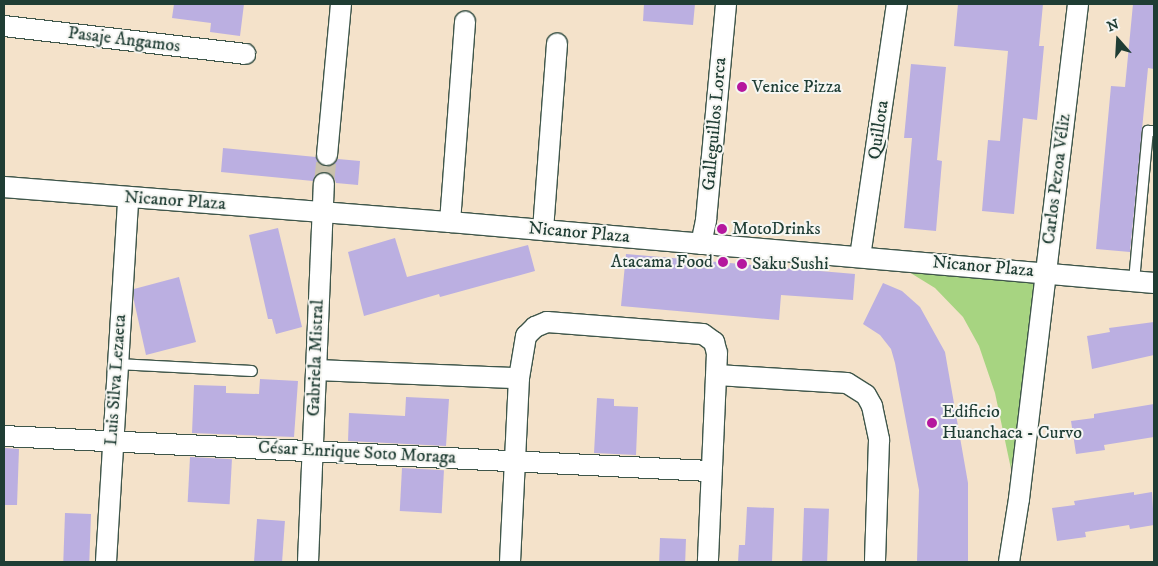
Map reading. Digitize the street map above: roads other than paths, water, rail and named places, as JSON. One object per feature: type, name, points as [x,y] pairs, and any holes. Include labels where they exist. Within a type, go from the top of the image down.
[{"type":"street","points":[[327,154],[341,4]]},
{"type":"street","name":"Galleguillos Lorca","points":[[701,244],[706,220],[726,4]]},
{"type":"street","name":"Quillota","points":[[860,257],[897,4]]},
{"type":"street","name":"Carlos Pezoa Véliz","points":[[1009,562],[1078,4]]},
{"type":"street","points":[[450,222],[465,22]]},
{"type":"street","name":"Pasaje Angamos","points":[[4,26],[245,54]]},
{"type":"street","points":[[543,230],[557,44]]},
{"type":"street","name":"Gabriela Mistral","points":[[308,562],[324,183]]},
{"type":"street","name":"Nicanor Plaza","points":[[4,187],[450,222],[1154,283]]},
{"type":"street","name":"Luis Silva Lezaeta","points":[[106,562],[128,198]]},
{"type":"street","points":[[510,562],[519,378],[526,336],[535,327],[547,322],[703,334],[714,342],[717,375],[710,471],[708,562]]},
{"type":"street","points":[[316,370],[519,378]]},
{"type":"street","points":[[717,375],[847,383],[866,395],[872,406],[879,440],[875,562]]},
{"type":"street","name":"César Enrique Soto Moraga","points":[[4,436],[710,471]]},
{"type":"lane","points":[[1134,281],[1148,131],[1154,131]]},
{"type":"lane","points":[[117,364],[252,370]]},
{"type":"tunnel","points":[[324,183],[327,155]]},
{"type":"place","name":"Venice Pizza","points":[[742,87]]},
{"type":"place","name":"MotoDrinks","points":[[722,229]]},
{"type":"place","name":"Atacama Food","points":[[723,262]]},
{"type":"place","name":"Saku Sushi","points":[[742,264]]},
{"type":"place","name":"Edificio Huanchaca - Curvo","points":[[932,423]]}]
